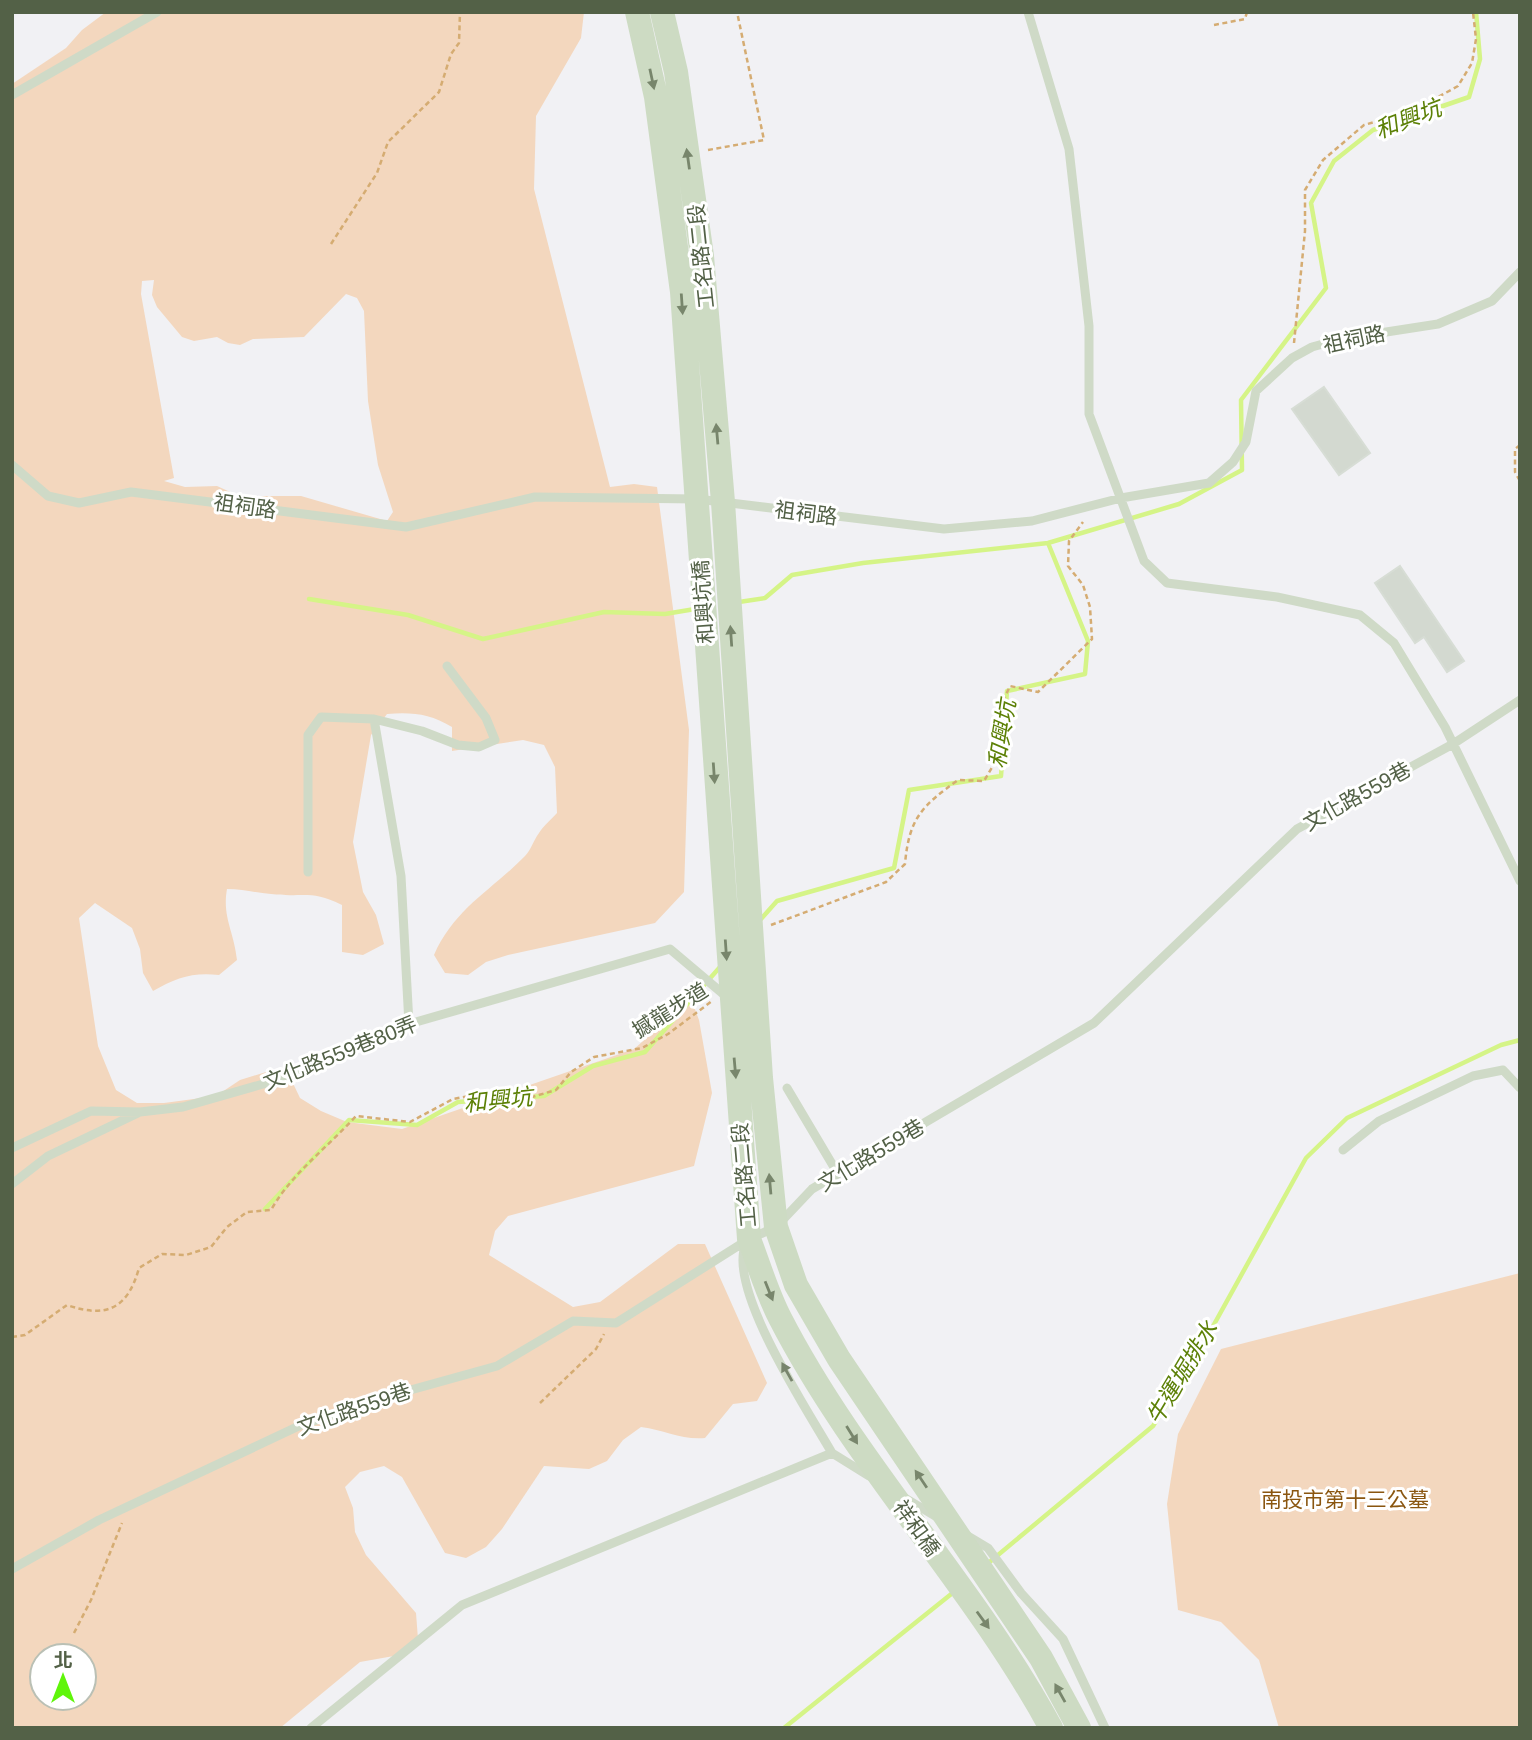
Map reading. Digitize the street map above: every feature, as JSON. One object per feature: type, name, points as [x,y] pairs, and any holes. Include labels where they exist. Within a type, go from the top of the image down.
[{"type":"main road","name":"工名路二段","points":[[637,12],[656,97],[682,292],[697,499]]},
{"type":"main road","name":"工名路二段","points":[[662,12],[676,72],[702,256],[723,502]]},
{"type":"main road","name":"和興坑橋","points":[[697,499],[722,900]]},
{"type":"main road","name":"和興坑橋","points":[[723,502],[748,897]]},
{"type":"main road","name":"工名路二段","points":[[748,897],[776,1227],[796,1285],[839,1359]]},
{"type":"main road","name":"工名路二段","points":[[722,900],[722,1000],[749,1239],[779,1317],[815,1377]]},
{"type":"main road","name":"祥和橋","points":[[839,1359],[1041,1658],[1079,1728]]},
{"type":"main road","name":"祥和橋","points":[[815,1377],[859,1446],[1024,1676],[1051,1728]]},
{"type":"lane","points":[[12,96],[157,12]]},
{"type":"lane","points":[[1028,12],[1069,149],[1089,326],[1089,414],[1144,561],[1167,583],[1277,597],[1360,615],[1394,643],[1453,744],[1520,881]]},
{"type":"lane","name":"祖祠路","points":[[12,465],[48,496],[79,503],[131,492],[246,505],[361,524],[406,527],[536,497],[697,499],[944,529],[1032,521],[1121,498],[1209,483],[1233,463],[1245,442],[1256,391],[1292,358],[1342,339],[1438,324],[1492,301],[1520,272]]},
{"type":"lane","points":[[307,872],[307,735],[321,717],[374,719],[422,731],[458,745],[479,747],[495,740],[486,718],[447,666]]},
{"type":"lane","name":"文化路559巷","points":[[12,1569],[99,1520],[301,1425],[497,1366],[573,1321],[616,1323],[749,1239],[776,1227],[812,1189],[1094,1024],[1297,829],[1453,744],[1520,700]]},
{"type":"lane","points":[[374,719],[401,876],[409,1024]]},
{"type":"lane","name":"文化路559巷80弄","points":[[12,1148],[91,1111],[140,1112],[183,1107],[277,1080],[409,1024],[670,949],[722,1000]]},
{"type":"lane","points":[[722,1000],[756,993]]},
{"type":"lane","points":[[1343,1150],[1379,1121],[1473,1076],[1503,1070],[1520,1088]]},
{"type":"lane","points":[[787,1088],[838,1174]]},
{"type":"lane","points":[[12,1184],[48,1156],[140,1112]]},
{"type":"lane","points":[[749,1239],[741,1255],[752,1311],[832,1454],[988,1548],[1021,1593],[1063,1639],[1105,1728]]},
{"type":"lane","points":[[311,1728],[462,1605],[832,1454]]},
{"type":"path","points":[[331,244],[377,173],[388,142],[439,92],[452,54],[459,43],[460,12]]},
{"type":"path","points":[[688,153],[764,140],[737,12]]},
{"type":"path","points":[[1214,25],[1245,19],[1247,12]]},
{"type":"path","points":[[1292,358],[1305,231],[1304,190],[1323,160],[1364,125],[1413,111],[1458,86],[1472,63],[1476,39],[1473,12]]},
{"type":"path","points":[[1520,445],[1515,449],[1515,472],[1520,481]]},
{"type":"path","points":[[768,926],[886,882],[905,864],[907,838],[917,814],[958,780],[984,781],[997,759],[1005,735],[999,710],[1010,686],[1038,692],[1092,639],[1090,607],[1083,585],[1068,566],[1069,541],[1099,503]]},
{"type":"path","name":"撼龍步道","points":[[12,1337],[25,1335],[67,1305],[92,1314],[111,1308],[133,1291],[139,1268],[162,1254],[186,1255],[211,1247],[227,1227],[247,1212],[271,1210],[284,1187],[321,1154],[356,1116],[410,1122],[453,1099],[480,1094],[532,1097],[544,1094],[556,1090],[571,1072],[594,1056],[642,1048],[668,1034],[702,1006],[722,1000]]},
{"type":"path","points":[[540,1403],[596,1349],[609,1322]]},
{"type":"path","points":[[74,1633],[91,1600],[121,1525],[141,1502]]},
{"type":"green space","points":[[106,12],[584,12],[581,38],[536,116],[534,189],[610,487],[634,484],[657,487],[689,730],[684,892],[655,923],[508,955],[486,962],[468,975],[445,973],[434,955],[452,925],[525,856],[541,830],[557,813],[555,767],[544,745],[523,740],[452,751],[452,727],[429,717],[396,713],[387,714],[371,735],[353,842],[363,892],[376,915],[384,944],[363,955],[342,952],[342,905],[331,900],[314,896],[227,889],[227,916],[237,960],[219,975],[184,977],[153,991],[143,973],[140,949],[132,928],[95,903],[79,918],[98,1046],[116,1090],[137,1103],[164,1103],[216,1096],[240,1080],[266,1072],[290,1077],[300,1098],[347,1122],[402,1129],[634,1049],[691,999],[699,1020],[712,1093],[694,1166],[508,1216],[495,1231],[489,1255],[573,1307],[600,1302],[678,1244],[705,1244],[767,1383],[757,1401],[733,1404],[705,1438],[688,1438],[641,1427],[623,1440],[607,1461],[589,1469],[544,1466],[502,1529],[486,1547],[466,1558],[445,1553],[402,1477],[384,1466],[360,1472],[345,1487],[353,1508],[355,1532],[366,1555],[416,1613],[418,1639],[405,1654],[360,1662],[280,1728],[12,1728],[12,84],[66,48],[82,30]],"holes":[[[154,280],[152,295],[157,307],[182,337],[194,341],[217,337],[240,345],[253,339],[304,337],[346,294],[357,298],[364,311],[368,401],[378,465],[393,512],[387,521],[301,496],[239,496],[217,486],[185,487],[164,481],[174,478],[141,294],[142,281]]]},
{"type":"green space","name":"南投市第十三公墓","points":[[1520,1273],[1520,1728],[1279,1728],[1259,1660],[1221,1622],[1178,1610],[1167,1504],[1178,1434],[1221,1349]]},
{"type":"building","points":[[1324,387],[1370,453],[1339,475],[1292,409]]},
{"type":"building","points":[[1400,566],[1464,661],[1447,672],[1424,637],[1415,643],[1375,583]]},
{"type":"waterway","name":"和興坑","points":[[739,602],[765,598],[792,575],[863,563],[1048,543],[1179,504],[1242,470],[1241,400],[1326,288],[1311,203],[1334,161],[1373,130],[1469,97],[1480,59],[1476,12]]},
{"type":"waterway","name":"和興坑","points":[[760,920],[777,901],[894,868],[909,790],[1001,776],[1007,691],[1085,674],[1088,641],[1048,543]]},
{"type":"waterway","points":[[309,599],[408,615],[483,639],[604,612],[665,614],[695,609]]},
{"type":"waterway","name":"和興坑","points":[[265,1209],[349,1120],[417,1125],[458,1102],[544,1096],[593,1066],[645,1052],[720,967]]},
{"type":"waterway","name":"牛運堀排水","points":[[986,1565],[1153,1426],[1201,1348],[1306,1158],[1347,1118],[1501,1045],[1520,1040]]},
{"type":"waterway","name":"牛運堀排水","points":[[784,1728],[955,1591]]}]
